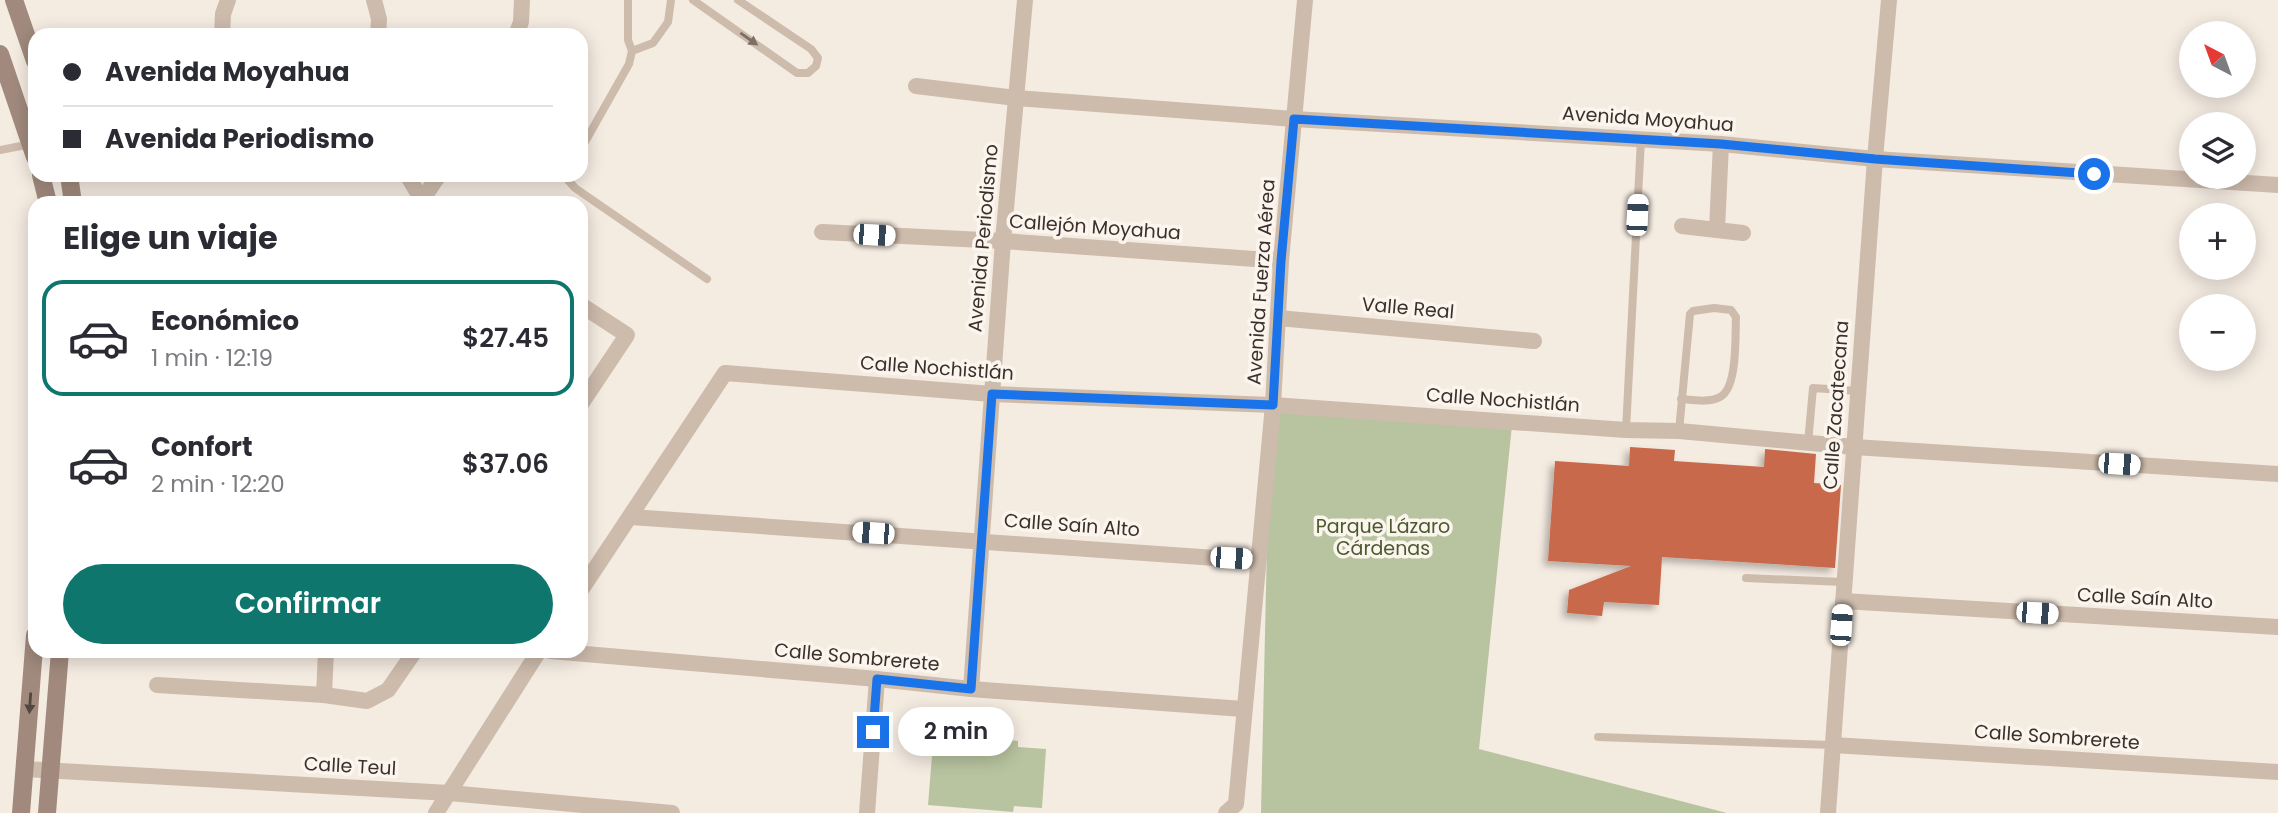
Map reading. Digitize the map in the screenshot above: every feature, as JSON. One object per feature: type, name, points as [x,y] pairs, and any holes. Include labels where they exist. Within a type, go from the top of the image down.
[{"type":"main road","points":[[14,0],[28,41]]},
{"type":"main road","points":[[0,54],[28,136]]},
{"type":"main road","points":[[21,813],[33,658]]},
{"type":"main road","points":[[47,813],[59,658]]},
{"type":"street","points":[[222,28],[223,14],[228,0]]},
{"type":"street","points":[[374,0],[378,28]]},
{"type":"street","points":[[519,28],[522,0]]},
{"type":"street","name":"Avenida Periodismo","points":[[971,689],[1003,241],[1025,0]]},
{"type":"street","name":"Avenida Fuerza Aérea","points":[[1226,813],[1236,804],[1273,405],[1281,261],[1304,0]]},
{"type":"street","name":"Calle Zacatecana","points":[[1828,813],[1889,0]]},
{"type":"street","name":"Avenida Moyahua","points":[[916,86],[1016,98],[1294,119],[1721,144],[1875,159],[2278,185]]},
{"type":"street","points":[[1717,229],[1721,144]]},
{"type":"street","points":[[1682,226],[1743,233]]},
{"type":"street","name":"Callejón Moyahua","points":[[822,232],[1003,241],[1281,261]]},
{"type":"street","points":[[588,309],[627,335],[588,394]]},
{"type":"street","name":"Valle Real","points":[[1278,318],[1534,341]]},
{"type":"street","name":"Calle Nochistlán","points":[[631,517],[725,373],[992,394],[1273,405],[1626,430],[1679,431],[1854,447],[2278,474]]},
{"type":"street","points":[[588,580],[631,517]]},
{"type":"street","name":"Calle Saín Alto","points":[[631,517],[1258,561]]},
{"type":"street","name":"Calle Saín Alto","points":[[1843,601],[2278,627]]},
{"type":"street","name":"Calle Sombrerete","points":[[588,654],[971,689],[1243,709]]},
{"type":"street","points":[[324,695],[326,658]]},
{"type":"street","points":[[157,685],[324,695],[368,701],[388,690],[410,658]]},
{"type":"street","points":[[436,813],[535,658]]},
{"type":"street","points":[[867,813],[877,679]]},
{"type":"street","name":"Calle Sombrerete","points":[[1833,745],[2278,772]]},
{"type":"street","name":"Calle Teul","points":[[25,769],[449,793],[672,813]]},
{"type":"lane","points":[[588,137],[621,80],[632,51],[628,40],[628,0]]},
{"type":"lane","points":[[632,51],[653,43],[668,22],[671,0]]},
{"type":"lane","points":[[693,0],[797,73],[808,73],[816,66],[818,58],[811,49],[737,0]]},
{"type":"lane","points":[[1626,430],[1641,139]]},
{"type":"lane","points":[[0,150],[28,151]]},
{"type":"lane","points":[[570,182],[587,196]]},
{"type":"lane","points":[[588,197],[707,279]]},
{"type":"lane","points":[[1679,431],[1681,399],[1690,314],[1702,309],[1731,310],[1736,317],[1730,387],[1724,396],[1711,401],[1681,399]]},
{"type":"lane","points":[[1808,443],[1813,388],[1858,391]]},
{"type":"lane","points":[[1746,579],[1844,582]]},
{"type":"lane","points":[[1598,737],[1833,745]]},
{"type":"green space","name":"Parque Lázaro Cárdenas","points":[[1270,409],[1512,425],[1479,749],[1727,813],[1261,813]]},
{"type":"green space","points":[[934,731],[1018,741],[1018,747],[1046,749],[1042,808],[1014,806],[1013,812],[928,805]]},
{"type":"building","points":[[1630,447],[1675,450],[1674,461],[1764,467],[1765,449],[1816,454],[1814,483],[1841,485],[1835,568],[1662,557],[1659,605],[1604,602],[1602,616],[1567,613],[1569,590],[1631,566],[1548,561],[1555,461],[1629,466]]},
{"type":"route","points":[[873,732],[877,679],[971,689],[992,394],[1273,405],[1281,261],[1294,119],[1721,144],[1875,159],[2094,174]]}]
